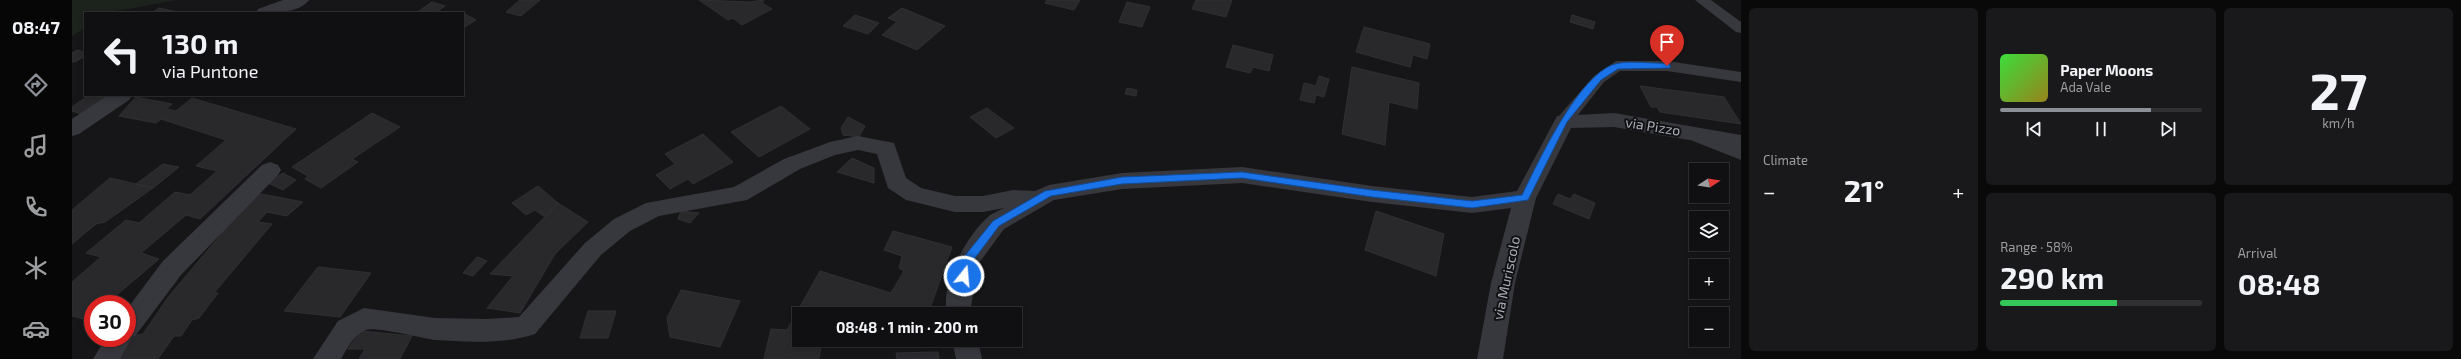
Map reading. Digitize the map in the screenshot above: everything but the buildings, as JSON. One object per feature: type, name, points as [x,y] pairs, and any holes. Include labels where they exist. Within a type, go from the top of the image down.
[{"type":"street","points":[[267,12],[300,0]]},
{"type":"street","points":[[72,129],[121,96]]},
{"type":"street","name":"via Pizzo","points":[[1564,121],[1614,120],[1741,142]]},
{"type":"street","name":"via Muriscolo","points":[[1490,359],[1504,283],[1525,198],[1564,121]]},
{"type":"street","points":[[326,359],[347,328],[364,318],[435,329],[487,330],[526,328],[593,249],[622,225],[654,209],[740,194],[792,164],[830,149],[858,143],[886,148],[896,182],[914,194],[955,204],[984,204],[1014,198],[1038,199]]},
{"type":"street","points":[[136,316],[172,268],[270,170]]},
{"type":"street","points":[[958,307],[967,261],[996,223],[1049,193],[1122,181],[1242,175],[1372,194],[1472,205],[1525,198]]},
{"type":"street","points":[[106,359],[114,347]]},
{"type":"street","points":[[966,347],[969,359]]},
{"type":"lane","points":[[1702,0],[1741,28]]},
{"type":"lane","points":[[1564,121],[1598,79],[1616,66],[1667,66],[1741,77]]},
{"type":"lane","points":[[1688,132],[1741,154]]},
{"type":"shaded area","points":[[72,0],[177,0],[105,12],[84,12],[84,29],[72,36]]},
{"type":"route","points":[[964,276],[967,261],[996,223],[1049,193],[1122,181],[1242,175],[1372,194],[1472,205],[1525,198],[1564,121],[1598,79],[1616,66],[1667,66]]}]
